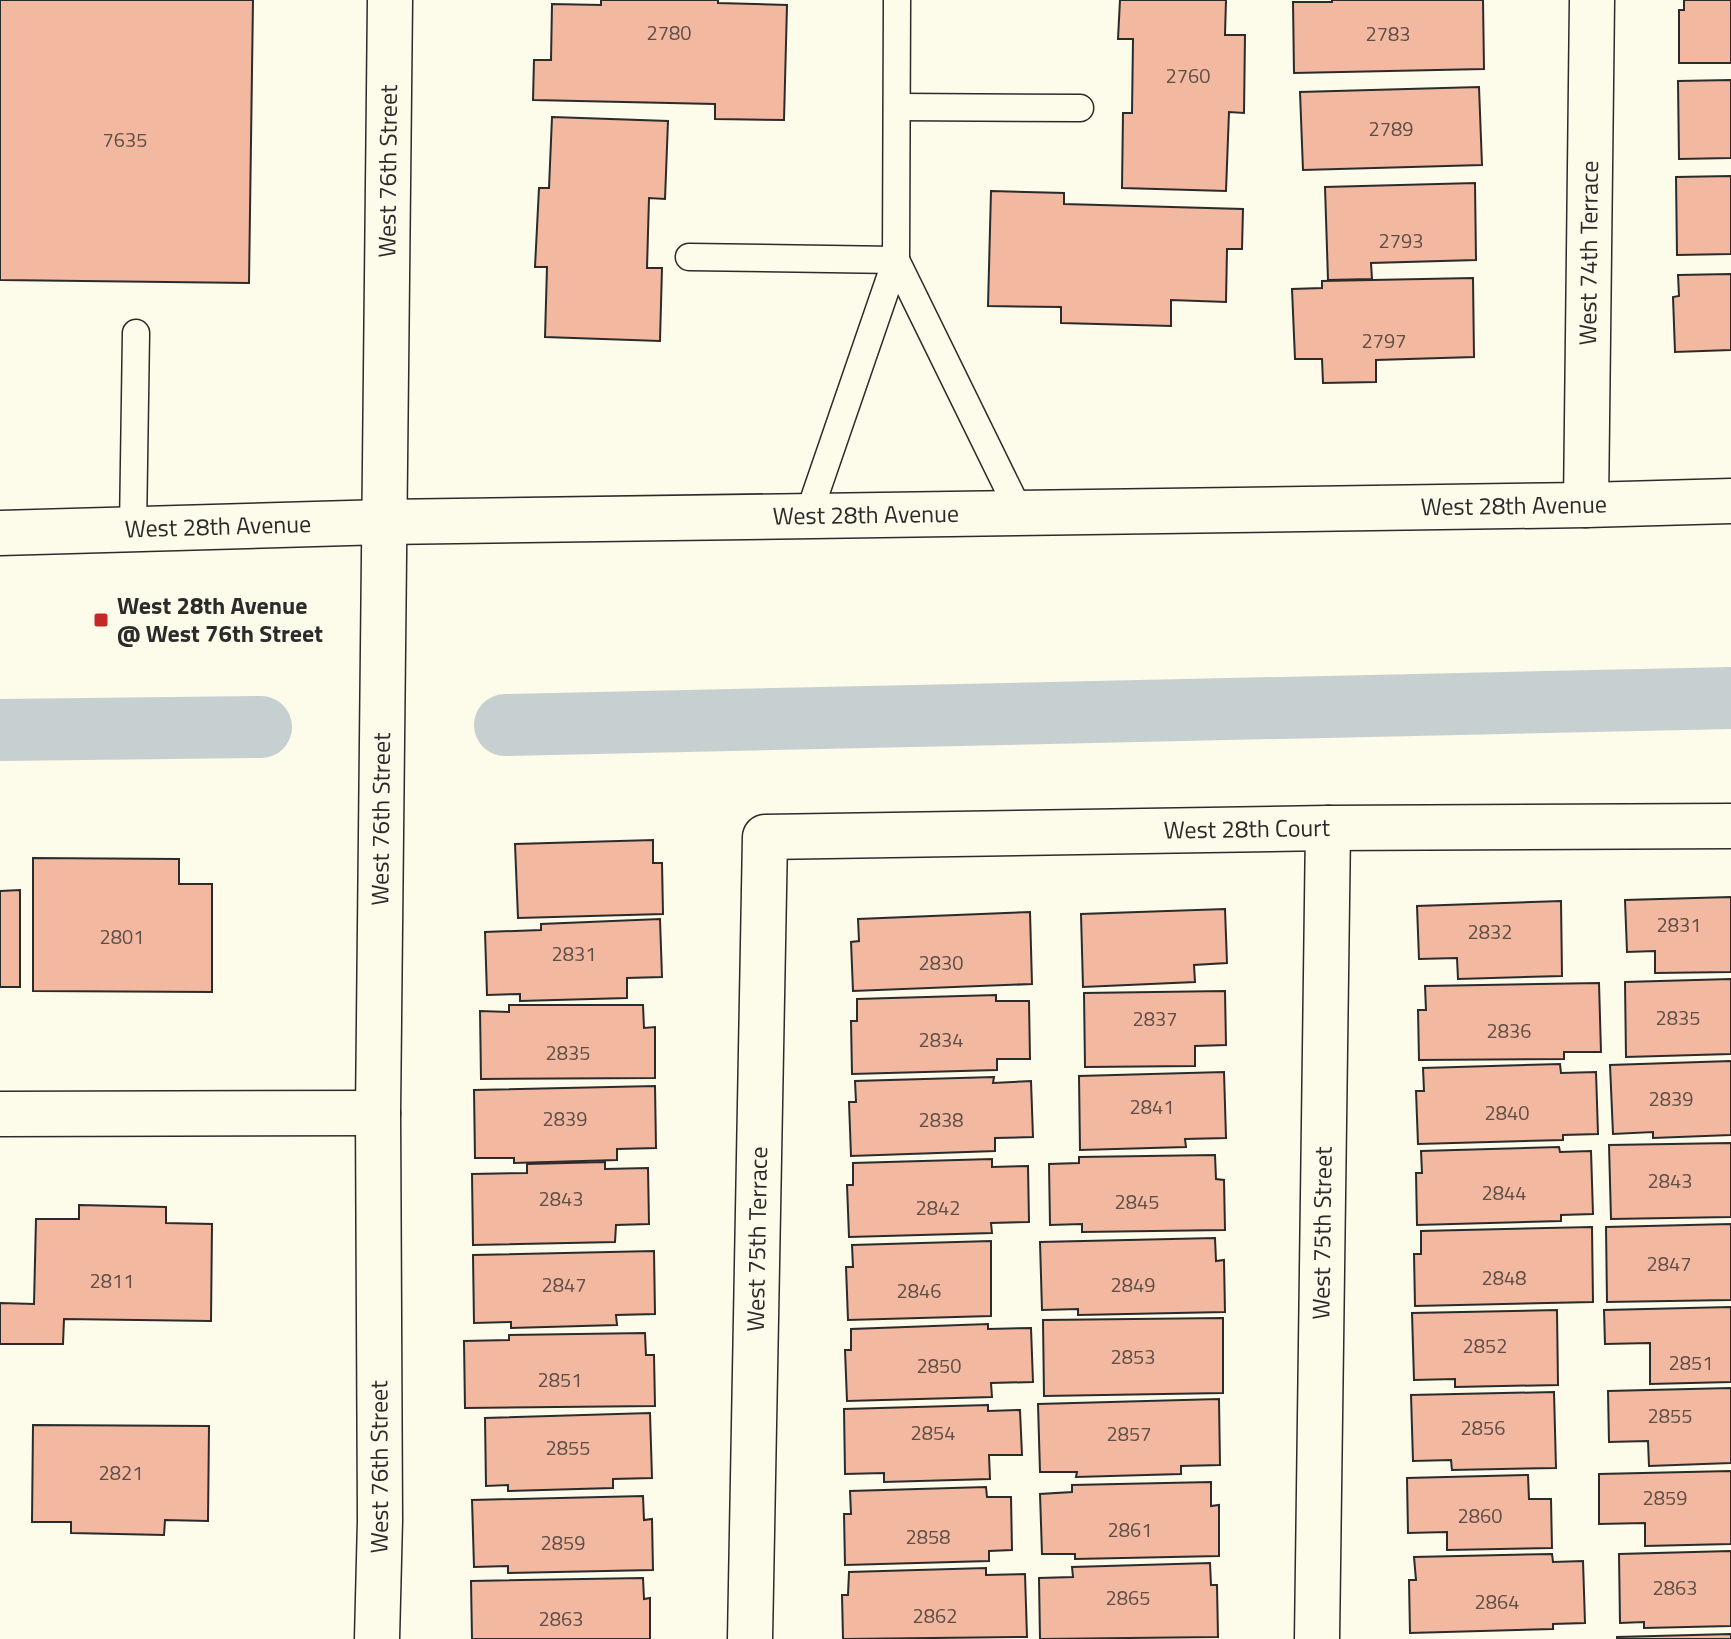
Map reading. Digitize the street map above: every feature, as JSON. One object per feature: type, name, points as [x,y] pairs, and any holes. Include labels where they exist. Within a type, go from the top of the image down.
[{"type":"street","name":"West 76th Street","points":[[377,1639],[380,1520],[378,1113],[390,0]]},
{"type":"street","name":"West 74th Terrace","points":[[1586,505],[1592,0]]},
{"type":"street","name":"West 28th Avenue","points":[[0,533],[384,522],[1731,501]]},
{"type":"street","name":"West 28th Court","points":[[765,837],[1328,828],[1731,826]]},
{"type":"street","name":"West 75th Street","points":[[1317,1639],[1328,828]]},
{"type":"street","name":"West 75th Terrace","points":[[750,1639],[765,837]]},
{"type":"street","points":[[0,1114],[378,1113]]},
{"type":"lane","points":[[808,516],[896,260],[897,0]]},
{"type":"lane","points":[[897,107],[1080,108]]},
{"type":"lane","points":[[689,257],[896,260]]},
{"type":"lane","points":[[896,260],[1020,513]]},
{"type":"lane","points":[[133,529],[136,333]]},
{"type":"building","points":[[0,0],[253,0],[249,283],[0,280]]},
{"type":"building","points":[[601,0],[718,0],[718,3],[787,5],[784,120],[715,119],[715,104],[533,100],[534,60],[551,60],[552,4],[601,5]]},
{"type":"building","points":[[1120,0],[1226,0],[1225,35],[1245,35],[1244,113],[1229,112],[1226,191],[1122,188],[1123,113],[1132,113],[1133,39],[1118,39]]},
{"type":"building","points":[[1483,0],[1484,69],[1294,73],[1293,2]]},
{"type":"building","points":[[1684,0],[1731,0],[1731,63],[1679,63],[1679,10],[1684,10]]},
{"type":"building","points":[[1731,80],[1731,158],[1679,159],[1678,81]]},
{"type":"building","points":[[1479,87],[1482,165],[1303,170],[1300,92]]},
{"type":"building","points":[[552,117],[668,121],[665,199],[649,198],[647,268],[662,268],[660,341],[545,337],[547,267],[535,267],[539,188],[549,188]]},
{"type":"building","points":[[1731,176],[1731,254],[1677,255],[1676,177]]},
{"type":"building","points":[[1475,183],[1476,260],[1371,263],[1372,279],[1328,280],[1325,187]]},
{"type":"building","points":[[991,191],[1064,193],[1064,204],[1243,209],[1242,249],[1227,249],[1226,302],[1171,300],[1171,326],[1061,323],[1061,307],[988,306]]},
{"type":"building","points":[[1731,274],[1731,350],[1675,352],[1673,297],[1679,296],[1678,275]]},
{"type":"building","points":[[1473,278],[1474,357],[1376,360],[1376,382],[1323,383],[1322,359],[1295,359],[1292,289],[1322,288],[1322,281]]},
{"type":"building","points":[[653,840],[653,863],[662,863],[663,914],[518,918],[515,844]]},
{"type":"building","points":[[33,858],[179,859],[179,884],[212,884],[212,992],[33,991]]},
{"type":"building","points":[[20,890],[20,987],[0,987],[0,891]]},
{"type":"building","points":[[1731,897],[1731,972],[1655,973],[1655,951],[1627,952],[1625,900]]},
{"type":"building","points":[[1561,901],[1562,976],[1458,979],[1457,958],[1419,959],[1417,906]]},
{"type":"building","points":[[1225,909],[1227,963],[1194,965],[1195,982],[1083,987],[1081,914]]},
{"type":"building","points":[[1030,912],[1032,984],[853,991],[851,942],[859,941],[858,919]]},
{"type":"building","points":[[660,919],[662,977],[627,978],[627,998],[520,1001],[520,994],[487,995],[485,932],[541,930],[541,924]]},
{"type":"building","points":[[1731,979],[1731,1054],[1626,1057],[1625,982]]},
{"type":"building","points":[[1599,983],[1601,1052],[1564,1052],[1564,1059],[1419,1060],[1418,1010],[1426,1010],[1425,986]]},
{"type":"building","points":[[1225,991],[1226,1045],[1195,1046],[1195,1066],[1085,1067],[1084,993]]},
{"type":"building","points":[[996,995],[996,1001],[1029,1001],[1030,1059],[997,1059],[997,1070],[852,1074],[851,1021],[857,1021],[857,999]]},
{"type":"building","points":[[509,1005],[643,1005],[644,1028],[655,1027],[655,1078],[481,1079],[480,1011],[509,1012]]},
{"type":"building","points":[[1731,1061],[1731,1135],[1653,1138],[1653,1132],[1613,1134],[1610,1065]]},
{"type":"building","points":[[1560,1064],[1561,1073],[1596,1072],[1598,1134],[1563,1135],[1563,1140],[1418,1144],[1416,1091],[1424,1091],[1423,1068]]},
{"type":"building","points":[[1224,1072],[1226,1138],[1185,1139],[1186,1147],[1080,1150],[1079,1076]]},
{"type":"building","points":[[994,1077],[993,1083],[1031,1081],[1033,1137],[995,1138],[995,1151],[851,1156],[849,1102],[856,1102],[855,1081]]},
{"type":"building","points":[[655,1086],[656,1148],[617,1149],[617,1160],[514,1163],[514,1158],[475,1158],[474,1090]]},
{"type":"building","points":[[1731,1143],[1731,1217],[1611,1219],[1609,1145]]},
{"type":"building","points":[[1559,1147],[1560,1152],[1591,1151],[1593,1214],[1561,1215],[1561,1221],[1417,1225],[1416,1173],[1422,1173],[1421,1151]]},
{"type":"building","points":[[1215,1155],[1216,1179],[1224,1180],[1225,1230],[1082,1232],[1082,1224],[1050,1225],[1049,1164],[1079,1163],[1079,1157]]},
{"type":"building","points":[[992,1159],[992,1167],[1028,1166],[1029,1222],[991,1223],[992,1233],[849,1237],[847,1185],[853,1185],[853,1163]]},
{"type":"building","points":[[605,1162],[605,1169],[648,1168],[649,1224],[616,1225],[615,1242],[473,1245],[472,1174],[527,1173],[527,1164]]},
{"type":"building","points":[[79,1205],[166,1207],[166,1223],[212,1224],[211,1321],[64,1319],[63,1344],[0,1344],[0,1303],[34,1304],[36,1219],[79,1219]]},
{"type":"building","points":[[1731,1224],[1731,1300],[1607,1302],[1606,1227]]},
{"type":"building","points":[[1592,1227],[1593,1302],[1415,1306],[1414,1254],[1421,1254],[1421,1231]]},
{"type":"building","points":[[1215,1238],[1216,1261],[1224,1260],[1225,1312],[1078,1315],[1078,1309],[1042,1310],[1040,1242]]},
{"type":"building","points":[[991,1241],[991,1316],[848,1320],[846,1267],[853,1267],[852,1245]]},
{"type":"building","points":[[654,1251],[655,1314],[616,1315],[617,1325],[511,1328],[511,1322],[474,1323],[473,1255]]},
{"type":"building","points":[[1731,1307],[1731,1382],[1650,1384],[1650,1343],[1605,1344],[1604,1310]]},
{"type":"building","points":[[1557,1310],[1558,1385],[1455,1387],[1455,1379],[1414,1380],[1412,1313]]},
{"type":"building","points":[[1223,1318],[1223,1393],[1044,1396],[1043,1320]]},
{"type":"building","points":[[988,1324],[988,1329],[1031,1328],[1033,1382],[991,1383],[992,1397],[847,1401],[845,1350],[851,1350],[851,1329]]},
{"type":"building","points":[[645,1333],[646,1355],[654,1355],[655,1406],[465,1408],[464,1341],[509,1340],[509,1335]]},
{"type":"building","points":[[1731,1388],[1731,1463],[1649,1466],[1648,1441],[1609,1442],[1608,1391]]},
{"type":"building","points":[[1554,1392],[1556,1468],[1452,1470],[1451,1460],[1413,1461],[1411,1395]]},
{"type":"building","points":[[1219,1399],[1220,1465],[1181,1466],[1181,1474],[1076,1477],[1077,1472],[1040,1472],[1038,1404]]},
{"type":"building","points":[[988,1405],[988,1411],[1020,1410],[1022,1455],[989,1455],[990,1479],[884,1482],[884,1473],[845,1474],[844,1409]]},
{"type":"building","points":[[650,1413],[652,1478],[613,1479],[613,1488],[508,1491],[508,1485],[486,1486],[485,1418]]},
{"type":"building","points":[[33,1425],[209,1426],[208,1521],[165,1520],[164,1535],[71,1533],[71,1522],[32,1522]]},
{"type":"building","points":[[1731,1471],[1731,1544],[1645,1546],[1645,1523],[1599,1524],[1599,1474]]},
{"type":"building","points":[[1528,1475],[1529,1499],[1551,1499],[1552,1548],[1447,1550],[1447,1532],[1408,1533],[1407,1478]]},
{"type":"building","points":[[1211,1482],[1211,1506],[1219,1505],[1219,1556],[1075,1559],[1075,1554],[1042,1554],[1040,1494],[1072,1492],[1072,1485]]},
{"type":"building","points":[[986,1487],[987,1497],[1011,1497],[1012,1550],[989,1551],[989,1561],[845,1565],[844,1514],[851,1514],[850,1491]]},
{"type":"building","points":[[643,1496],[644,1520],[652,1519],[653,1570],[508,1573],[508,1566],[474,1567],[472,1500]]},
{"type":"building","points":[[1731,1551],[1731,1626],[1644,1628],[1644,1622],[1620,1623],[1619,1554]]},
{"type":"building","points":[[1552,1554],[1553,1562],[1583,1561],[1585,1623],[1553,1624],[1553,1629],[1410,1633],[1409,1580],[1416,1580],[1414,1557]]},
{"type":"building","points":[[1210,1563],[1211,1585],[1217,1585],[1218,1637],[1040,1639],[1039,1578],[1073,1577],[1072,1567]]},
{"type":"building","points":[[986,1568],[986,1575],[1025,1574],[1027,1637],[843,1639],[842,1595],[848,1595],[849,1572]]},
{"type":"building","points":[[643,1578],[644,1599],[650,1598],[650,1639],[472,1639],[471,1581]]},
{"type":"building","points":[[1731,1634],[1731,1639],[1617,1639],[1617,1637]]},
{"type":"waterway","points":[[505,725],[1731,698]]},
{"type":"waterway","points":[[0,730],[261,727]]},
{"type":"place","name":"West 28th Avenue @ West 76th Street","points":[[101,620]]}]
